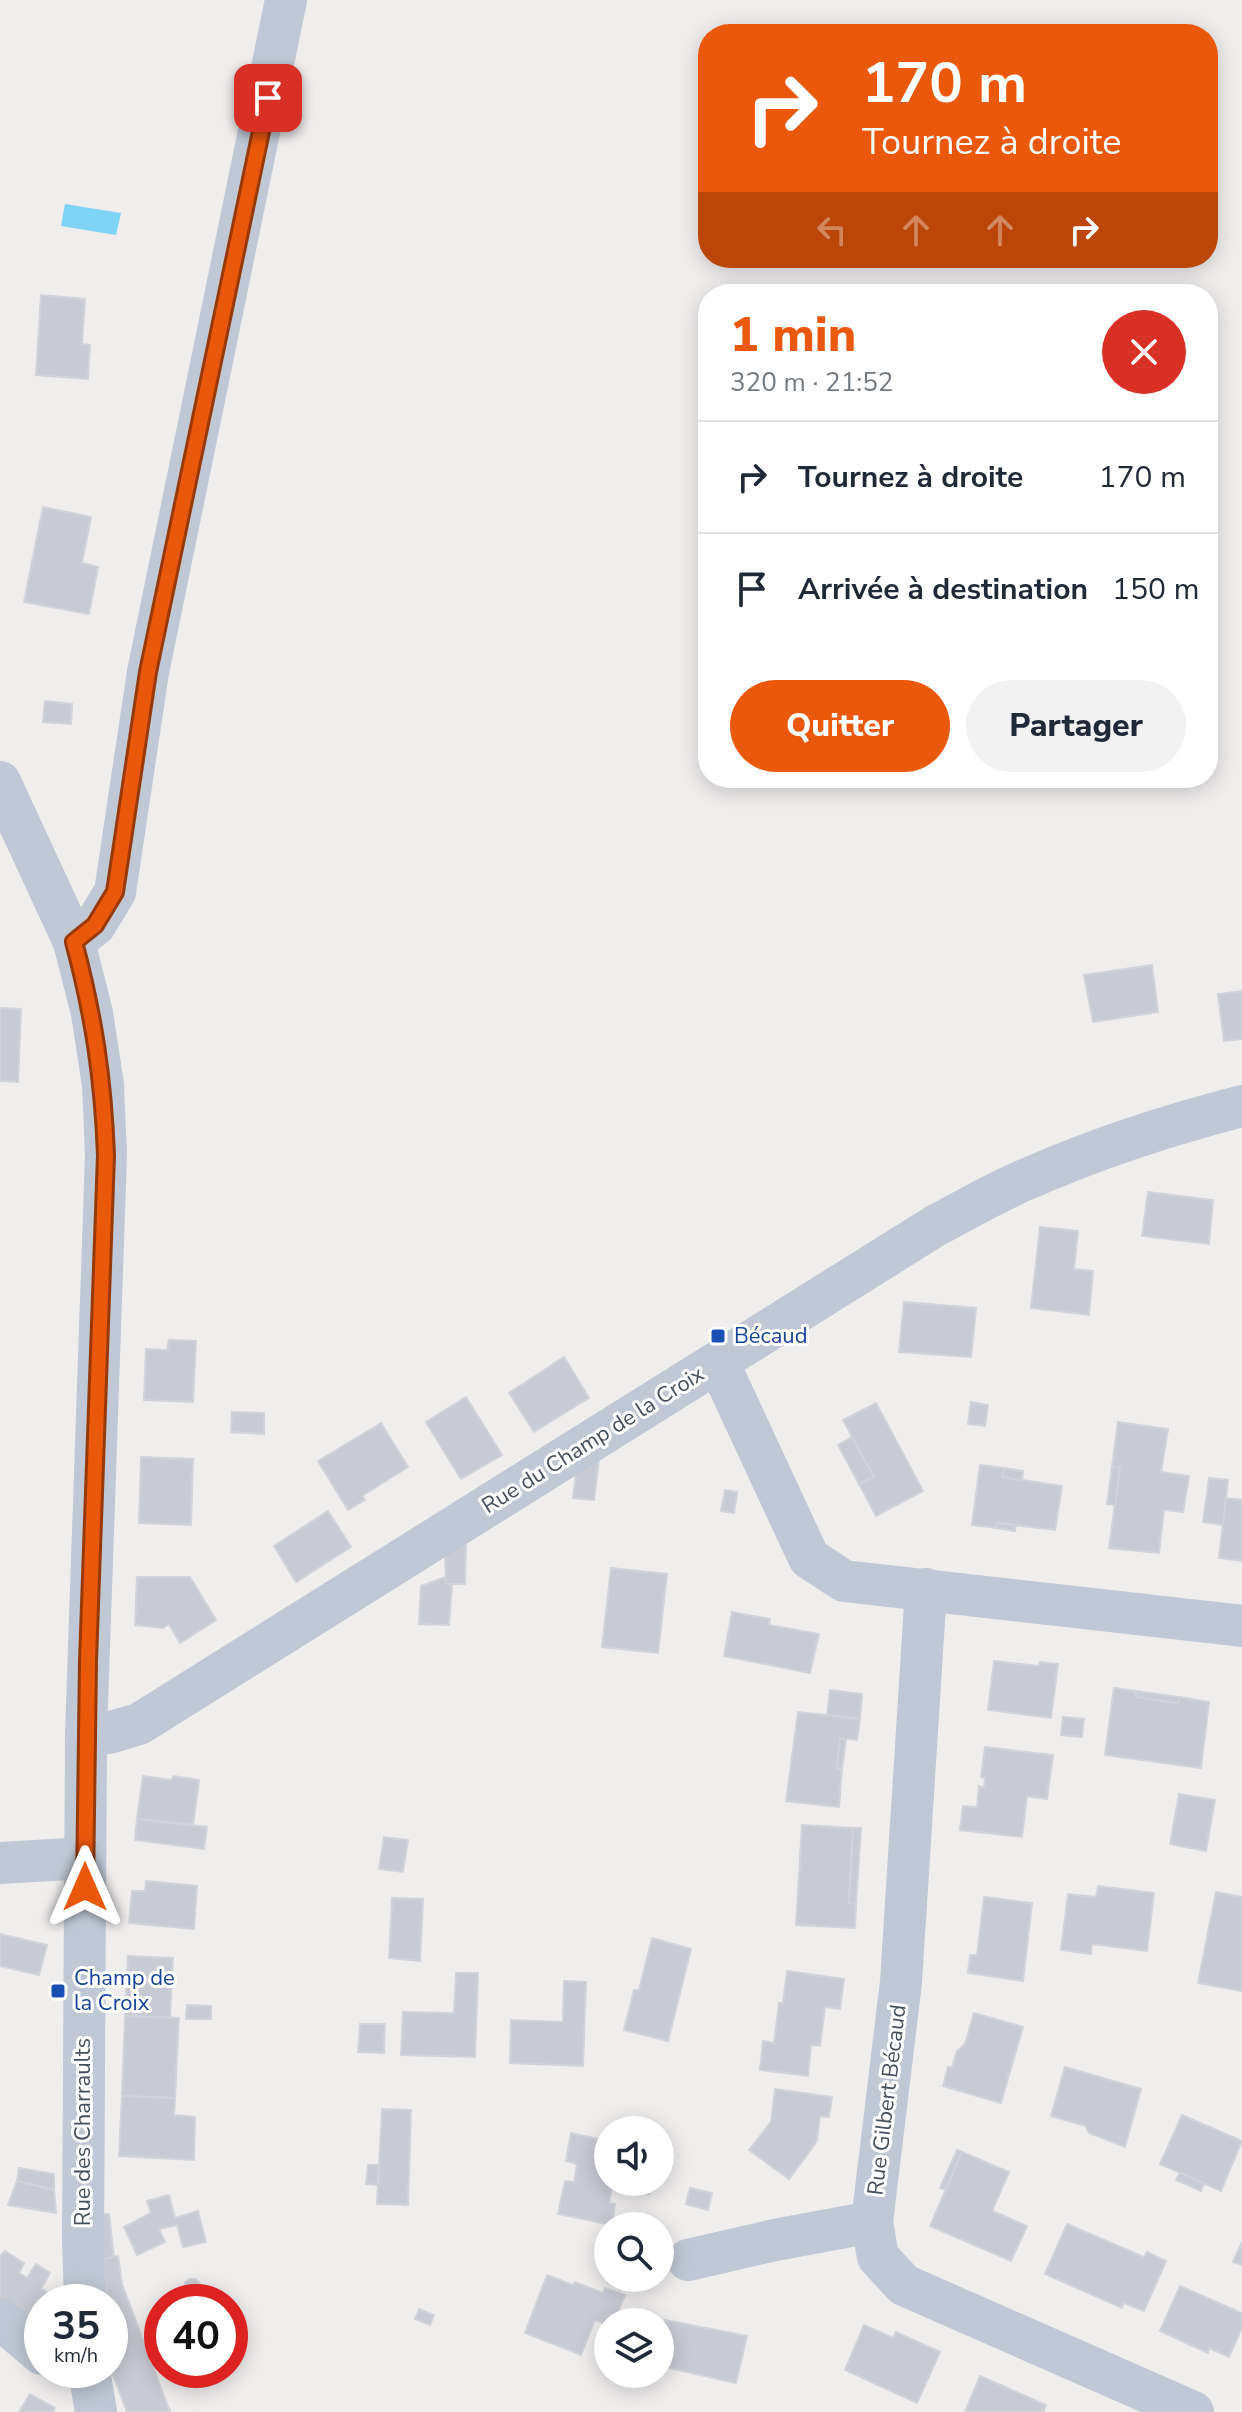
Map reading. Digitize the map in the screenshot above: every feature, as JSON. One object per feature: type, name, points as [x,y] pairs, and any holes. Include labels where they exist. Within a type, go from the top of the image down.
[{"type":"street","points":[[74,942],[95,925],[115,892],[148,672],[286,0]]},
{"type":"street","name":"Rue des Charraults","points":[[0,782],[74,942],[92,1013],[103,1085],[106,1155],[86,1734],[84,2284]]},
{"type":"street","name":"Rue du Champ de la Croix","points":[[86,1734],[108,1733],[139,1724],[935,1226],[1025,1180],[1108,1145],[1242,1106]]},
{"type":"street","points":[[718,1362],[809,1558],[844,1581],[1242,1626]]},
{"type":"street","name":"Rue Gilbert Bécaud","points":[[926,1589],[901,1982],[872,2222],[878,2257],[904,2285],[1193,2412]]},
{"type":"street","points":[[0,1863],[85,1858]]},
{"type":"street","points":[[688,2260],[872,2222]]},
{"type":"street","points":[[0,2319],[24,2339]]},
{"type":"water","points":[[65,204],[121,213],[116,235],[61,226]]},
{"type":"building","points":[[41,295],[85,299],[82,344],[90,345],[88,379],[36,375]]},
{"type":"building","points":[[43,507],[91,517],[82,563],[98,567],[89,614],[24,602]]},
{"type":"building","points":[[45,701],[72,704],[71,724],[43,722]]},
{"type":"building","points":[[1152,965],[1158,1012],[1093,1022],[1084,975]]},
{"type":"building","points":[[1242,991],[1242,1039],[1224,1041],[1218,994]]},
{"type":"building","points":[[0,1008],[21,1009],[18,1082],[0,1081]]},
{"type":"building","points":[[1148,1192],[1213,1200],[1209,1244],[1142,1236]]},
{"type":"building","points":[[1040,1227],[1078,1231],[1074,1269],[1093,1271],[1089,1315],[1031,1308]]},
{"type":"building","points":[[904,1302],[976,1308],[971,1357],[899,1352]]},
{"type":"building","points":[[169,1340],[196,1341],[193,1402],[144,1400],[146,1349],[167,1350]]},
{"type":"building","points":[[564,1357],[589,1398],[534,1432],[509,1393]]},
{"type":"building","points":[[466,1397],[502,1455],[461,1479],[426,1422]]},
{"type":"building","points":[[971,1402],[988,1405],[985,1426],[968,1424]]},
{"type":"building","points":[[876,1403],[923,1491],[876,1516],[859,1484],[874,1477],[843,1420]]},
{"type":"building","points":[[232,1412],[264,1413],[264,1434],[231,1432]]},
{"type":"building","points":[[1118,1422],[1168,1429],[1161,1472],[1189,1476],[1183,1512],[1164,1510],[1159,1553],[1109,1548],[1120,1467],[1112,1467]]},
{"type":"building","points":[[381,1423],[408,1467],[362,1496],[365,1500],[348,1510],[318,1461]]},
{"type":"building","points":[[852,1437],[874,1477],[859,1484],[838,1445]]},
{"type":"building","points":[[141,1457],[193,1459],[191,1525],[139,1523]]},
{"type":"building","points":[[599,1459],[594,1500],[573,1498],[576,1473]]},
{"type":"building","points":[[980,1465],[1004,1468],[1002,1477],[1062,1486],[1055,1530],[997,1523],[996,1528],[972,1525]]},
{"type":"building","points":[[1112,1467],[1120,1467],[1115,1505],[1107,1504]]},
{"type":"building","points":[[1004,1468],[1023,1471],[1022,1480],[1002,1477]]},
{"type":"building","points":[[1209,1478],[1228,1480],[1223,1525],[1203,1522]]},
{"type":"building","points":[[725,1490],[737,1492],[734,1513],[721,1511]]},
{"type":"building","points":[[1226,1498],[1242,1500],[1242,1561],[1219,1558]]},
{"type":"building","points":[[328,1511],[351,1547],[296,1582],[274,1546]]},
{"type":"building","points":[[997,1523],[1016,1525],[1015,1531],[996,1528]]},
{"type":"building","points":[[466,1542],[465,1584],[446,1584],[445,1555]]},
{"type":"building","points":[[611,1568],[667,1574],[658,1653],[602,1647]]},
{"type":"building","points":[[137,1577],[190,1577],[216,1620],[180,1643],[169,1624],[163,1628],[135,1625]]},
{"type":"building","points":[[445,1577],[446,1584],[452,1585],[449,1625],[419,1624],[421,1586]]},
{"type":"building","points":[[732,1612],[770,1619],[769,1625],[819,1634],[810,1673],[724,1656]]},
{"type":"building","points":[[994,1661],[1039,1666],[1040,1662],[1058,1664],[1051,1718],[988,1710]]},
{"type":"building","points":[[1114,1688],[1136,1691],[1136,1697],[1178,1703],[1179,1697],[1209,1702],[1201,1768],[1105,1755]]},
{"type":"building","points":[[830,1690],[862,1694],[860,1719],[827,1715]]},
{"type":"building","points":[[1136,1691],[1179,1697],[1178,1703],[1136,1697]]},
{"type":"building","points":[[798,1712],[860,1719],[857,1740],[840,1738],[837,1768],[842,1769],[839,1807],[786,1801]]},
{"type":"building","points":[[1063,1717],[1084,1719],[1082,1737],[1061,1735]]},
{"type":"building","points":[[840,1738],[846,1739],[842,1769],[837,1768]]},
{"type":"building","points":[[985,1747],[1053,1755],[1047,1799],[1027,1796],[1022,1837],[960,1830],[963,1806],[977,1807],[979,1786],[984,1788],[985,1778],[981,1777]]},
{"type":"building","points":[[143,1776],[199,1780],[193,1825],[137,1819]]},
{"type":"building","points":[[1179,1794],[1215,1800],[1206,1851],[1170,1844]]},
{"type":"building","points":[[137,1819],[207,1827],[204,1849],[135,1840]]},
{"type":"building","points":[[802,1825],[853,1828],[849,1903],[856,1904],[855,1928],[796,1925]]},
{"type":"building","points":[[853,1828],[861,1828],[856,1904],[849,1903]]},
{"type":"building","points":[[384,1837],[408,1840],[403,1872],[379,1869]]},
{"type":"building","points":[[146,1881],[197,1886],[194,1929],[129,1923],[132,1891],[145,1891]]},
{"type":"building","points":[[1098,1886],[1154,1893],[1147,1951],[1092,1944],[1091,1954],[1061,1950],[1068,1894],[1096,1897]]},
{"type":"building","points":[[1216,1892],[1242,1897],[1242,1991],[1198,1983]]},
{"type":"building","points":[[984,1897],[1032,1903],[1023,1981],[968,1973],[970,1955],[977,1955]]},
{"type":"building","points":[[392,1898],[423,1899],[420,1961],[389,1958]]},
{"type":"building","points":[[0,1934],[47,1945],[39,1975],[0,1966]]},
{"type":"building","points":[[652,1938],[691,1949],[668,2041],[624,2030],[634,1990],[639,1990]]},
{"type":"building","points":[[128,1956],[173,1958],[170,2018],[125,2016]]},
{"type":"building","points":[[787,1971],[844,1979],[840,2009],[825,2007],[820,2046],[811,2045],[808,2076],[760,2070],[763,2041],[774,2043]]},
{"type":"building","points":[[456,1973],[478,1973],[475,2057],[401,2055],[403,2012],[454,2013]]},
{"type":"building","points":[[564,1981],[586,1982],[583,2066],[510,2063],[511,2020],[563,2022]]},
{"type":"building","points":[[187,2005],[211,2006],[211,2019],[186,2019]]},
{"type":"building","points":[[974,2013],[1023,2027],[1001,2103],[943,2086],[948,2067],[952,2068],[957,2051],[965,2044]]},
{"type":"building","points":[[125,2016],[179,2018],[175,2098],[122,2096]]},
{"type":"building","points":[[360,2024],[385,2024],[384,2053],[358,2052]]},
{"type":"building","points":[[1065,2067],[1141,2089],[1125,2147],[1089,2133],[1086,2126],[1051,2116]]},
{"type":"building","points":[[775,2089],[832,2097],[829,2117],[820,2116],[817,2141],[789,2179],[749,2150],[771,2122]]},
{"type":"building","points":[[122,2096],[175,2098],[174,2115],[195,2117],[194,2160],[119,2156]]},
{"type":"building","points":[[382,2109],[411,2110],[408,2205],[377,2204]]},
{"type":"building","points":[[1182,2115],[1242,2141],[1221,2191],[1160,2164]]},
{"type":"building","points":[[571,2133],[594,2138],[594,2196],[610,2196],[609,2203],[615,2204],[614,2212],[594,2212],[594,2221],[558,2214],[565,2181],[574,2182],[577,2164],[566,2161]]},
{"type":"building","points":[[957,2150],[962,2152],[946,2190],[940,2188]]},
{"type":"building","points":[[962,2152],[1009,2172],[992,2211],[1027,2226],[1011,2261],[930,2226]]},
{"type":"building","points":[[368,2165],[379,2165],[378,2185],[366,2184]]},
{"type":"building","points":[[19,2168],[54,2174],[54,2190],[17,2181]]},
{"type":"building","points":[[1180,2173],[1204,2183],[1201,2191],[1176,2180]]},
{"type":"building","points":[[17,2181],[54,2190],[56,2213],[8,2205]]},
{"type":"building","points":[[690,2188],[712,2193],[708,2210],[686,2204]]},
{"type":"building","points":[[169,2195],[175,2218],[198,2211],[206,2242],[183,2247],[177,2225],[159,2229],[165,2242],[137,2255],[124,2227],[151,2213],[147,2201]]},
{"type":"building","points":[[101,2214],[109,2214],[114,2257],[104,2259]]},
{"type":"building","points":[[1067,2224],[1144,2257],[1147,2252],[1166,2261],[1144,2311],[1124,2303],[1122,2308],[1045,2274]]},
{"type":"building","points":[[1242,2242],[1242,2265],[1233,2262]]},
{"type":"building","points":[[5,2251],[24,2263],[19,2273],[27,2278],[36,2264],[50,2273],[44,2284],[24,2284],[24,2318],[0,2298],[0,2256]]},
{"type":"building","points":[[118,2256],[122,2284],[105,2284],[104,2259]]},
{"type":"building","points":[[547,2275],[573,2285],[575,2282],[594,2292],[625,2295],[620,2308],[594,2308],[594,2322],[581,2355],[525,2333]]},
{"type":"building","points":[[196,2279],[200,2284],[185,2284]]},
{"type":"building","points":[[1180,2286],[1242,2313],[1242,2328],[1229,2357],[1209,2348],[1208,2353],[1160,2331]]},
{"type":"building","points":[[128,2300],[144,2343],[144,2388],[161,2388],[170,2412],[127,2412],[118,2388],[128,2388]]},
{"type":"building","points":[[419,2309],[434,2315],[430,2325],[415,2319]]},
{"type":"building","points":[[674,2322],[747,2336],[736,2383],[674,2369]]},
{"type":"building","points":[[864,2325],[893,2338],[896,2332],[940,2352],[917,2403],[845,2370]]},
{"type":"building","points":[[980,2376],[1046,2405],[1043,2412],[965,2412]]},
{"type":"building","points":[[30,2394],[55,2408],[53,2412],[19,2412]]},
{"type":"place","name":"Bécaud","points":[[718,1336]]},
{"type":"place","name":"Champ de la Croix","points":[[58,1991]]},
{"type":"route","points":[[85,1887],[88,1661],[106,1155],[103,1085],[92,1013],[74,942],[95,925],[115,892],[148,672],[268,98]]}]
